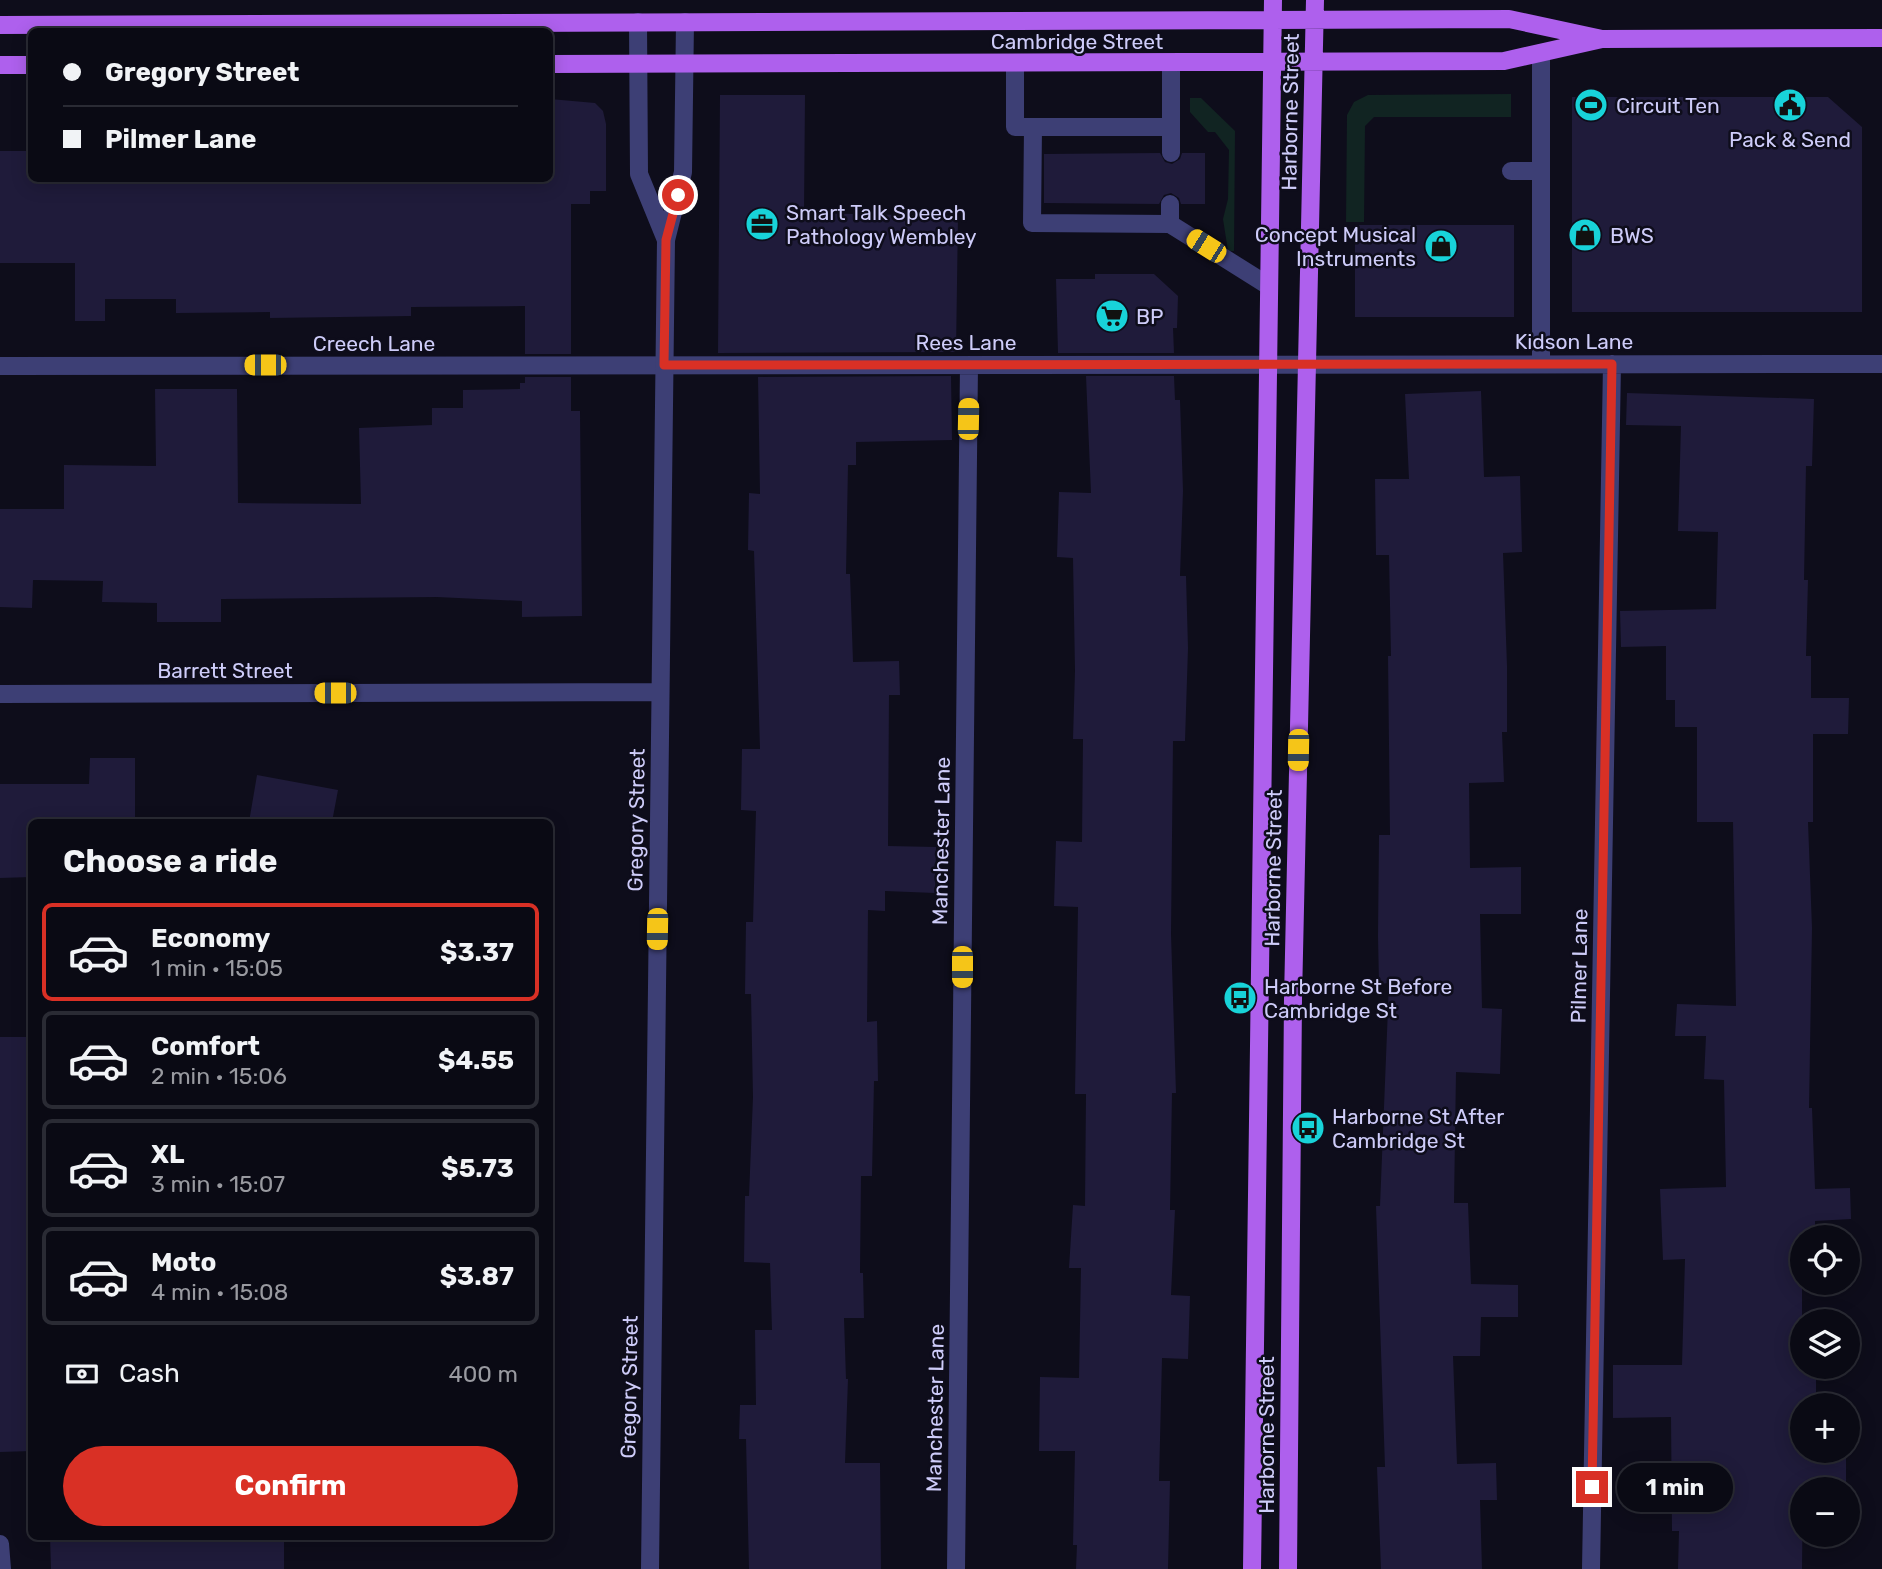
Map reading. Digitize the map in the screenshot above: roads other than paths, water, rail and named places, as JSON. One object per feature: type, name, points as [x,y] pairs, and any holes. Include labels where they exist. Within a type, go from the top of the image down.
[{"type":"main road","name":"Harborne Street","points":[[1252,1569],[1273,0]]},
{"type":"main road","name":"Harborne Street","points":[[1288,1569],[1293,999],[1315,0]]},
{"type":"main road","name":"Cambridge Street","points":[[0,25],[1508,19],[1602,39]]},
{"type":"main road","name":"Cambridge Street","points":[[553,64],[1504,61],[1602,39],[1882,38]]},
{"type":"main road","points":[[0,65],[28,65]]},
{"type":"street","name":"Gregory Street","points":[[638,22],[639,174],[666,240]]},
{"type":"street","name":"Gregory Street","points":[[650,1569],[666,240],[684,172],[685,22]]},
{"type":"street","points":[[1541,52],[1541,364]]},
{"type":"street","points":[[1015,63],[1015,127],[1171,127]]},
{"type":"street","points":[[1171,63],[1171,153]]},
{"type":"street","points":[[1033,127],[1032,223],[1170,224],[1269,286]]},
{"type":"street","points":[[1511,171],[1541,171]]},
{"type":"street","points":[[1170,204],[1170,224]]},
{"type":"street","name":"Kidson Lane","points":[[1267,365],[1882,363]]},
{"type":"street","name":"Pilmer Lane","points":[[1591,1569],[1612,364]]},
{"type":"street","name":"Rees Lane","points":[[664,365],[1267,365]]},
{"type":"street","name":"Creech Lane","points":[[0,366],[664,365]]},
{"type":"street","name":"Manchester Lane","points":[[956,1569],[969,365]]},
{"type":"street","name":"Barrett Street","points":[[0,694],[660,692]]},
{"type":"street","points":[[0,1544],[2,1569]]},
{"type":"place","name":"Circuit Ten","points":[[1591,105]]},
{"type":"place","name":"Pack & Send","points":[[1790,105]]},
{"type":"place","name":"Smart Talk Speech Pathology Wembley","points":[[762,224]]},
{"type":"place","name":"BWS","points":[[1585,235]]},
{"type":"place","name":"Concept Musical Instruments","points":[[1441,246]]},
{"type":"place","name":"BP","points":[[1112,316]]},
{"type":"place","name":"Harborne St Before Cambridge St","points":[[1240,998]]},
{"type":"place","name":"Harborne St After Cambridge St","points":[[1308,1128]]}]
